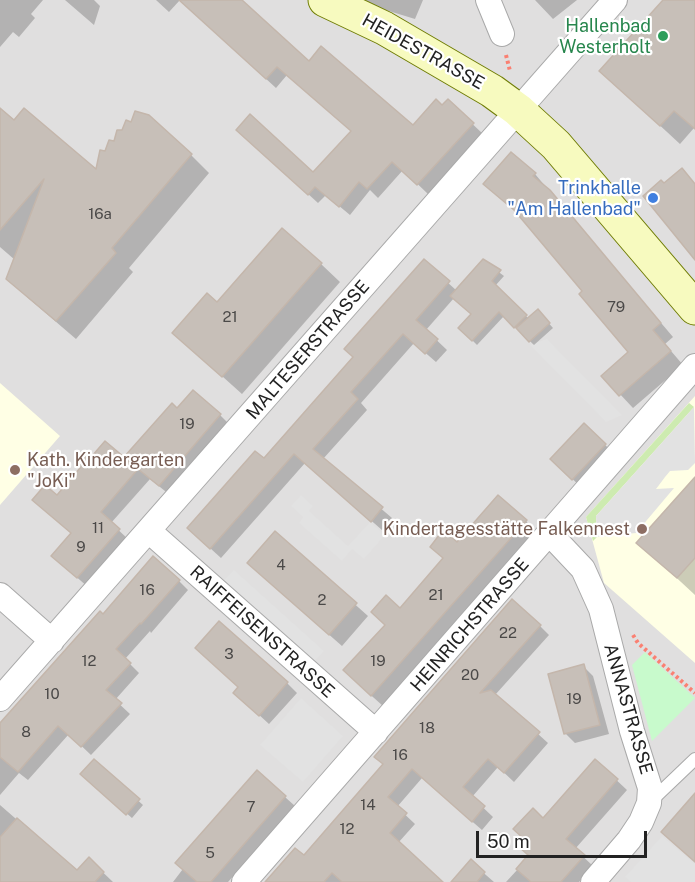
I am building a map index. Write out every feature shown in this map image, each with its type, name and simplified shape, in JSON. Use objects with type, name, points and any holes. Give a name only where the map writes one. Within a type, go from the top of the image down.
[{"type":"main road","name":"HEIDESTRASSE","points":[[325,0],[384,28],[492,91],[518,110],[556,144],[695,308]]},
{"type":"street","points":[[488,0],[502,34]]},
{"type":"street","name":"MALTESERSTRASSE","points":[[0,699],[615,0]]},
{"type":"street","name":"HEINRICHSTRASSE","points":[[244,882],[695,366]]},
{"type":"street","name":"RAIFFEISENSTRASSE","points":[[149,531],[376,732]]},
{"type":"street","name":"ANNASTRASSE","points":[[550,534],[583,569],[600,609],[632,731],[650,788],[649,803]]},
{"type":"street","points":[[0,595],[52,640]]},
{"type":"street","points":[[593,882],[629,840],[641,822],[649,803]]},
{"type":"lane","points":[[649,803],[695,759]]},
{"type":"path","points":[[628,628],[638,643],[695,693]]},
{"type":"shaded area","points":[[0,0],[695,0],[695,882],[0,882]]},
{"type":"shaded area","points":[[547,339],[622,415],[606,422],[530,345]]},
{"type":"shaded area","name":"Kath. Kindergarten \"JoKi\"","points":[[0,383],[60,436],[0,505]]},
{"type":"shaded area","name":"Kindertagesstätte Falkennest","points":[[695,396],[695,663],[604,583],[586,517]]},
{"type":"shaded area","points":[[694,407],[695,463],[688,470],[670,471],[656,489],[674,488],[636,533],[597,537],[596,516]]},
{"type":"shaded area","points":[[301,495],[313,506],[309,511],[348,546],[370,522],[385,535],[364,559],[352,549],[342,561],[299,523],[303,517],[291,506]]},
{"type":"shaded area","points":[[234,570],[324,651],[310,666],[220,584]]},
{"type":"shaded area","points":[[301,698],[343,736],[303,782],[260,745]]},
{"type":"shaded area","points":[[662,836],[695,864],[695,882],[631,882],[625,877]]},
{"type":"green space","points":[[689,403],[694,407],[596,516],[597,537],[593,541],[586,517]]},
{"type":"green space","points":[[645,652],[695,698],[652,741],[632,665]]},
{"type":"building","points":[[179,0],[242,0],[309,61],[321,46],[413,125],[436,99],[442,105],[448,99],[474,123],[417,185],[392,162],[367,189],[359,182],[339,207],[315,187],[308,195],[236,130],[250,114],[313,172],[351,131],[277,67],[266,79]]},
{"type":"building","name":"Hallenbad Westerholt","points":[[663,0],[695,0],[695,129],[674,111],[660,126],[599,71]]},
{"type":"building","points":[[0,108],[14,120],[24,108],[96,169],[100,150],[105,151],[109,140],[114,141],[117,130],[122,130],[126,120],[131,122],[135,111],[149,115],[192,154],[112,248],[116,253],[56,321],[6,279],[44,179],[0,230]]},
{"type":"building","points":[[511,152],[536,173],[533,176],[550,190],[661,323],[653,330],[671,351],[619,396],[601,376],[628,352],[579,294],[582,291],[514,210],[483,184]]},
{"type":"building","points":[[682,168],[695,184],[695,260],[643,196],[661,180],[664,183]]},
{"type":"building","points":[[282,228],[322,263],[222,377],[172,333],[207,293],[217,302]]},
{"type":"building","points":[[424,259],[450,281],[416,320],[438,339],[425,354],[403,334],[351,392],[358,399],[313,449],[383,507],[371,522],[294,454],[210,549],[187,528],[255,451],[264,458],[353,357],[344,349]]},
{"type":"building","points":[[483,259],[501,270],[492,281],[527,315],[514,328],[499,312],[472,341],[458,328],[471,314],[450,296]]},
{"type":"building","points":[[538,309],[550,323],[529,342],[516,328]]},
{"type":"building","points":[[193,390],[221,414],[159,486],[138,469],[101,512],[120,529],[77,578],[51,556],[71,533],[32,500],[45,485],[57,495],[80,468],[77,466],[89,453],[92,456],[105,441],[124,457],[172,403],[177,408]]},
{"type":"building","points":[[584,423],[606,444],[572,480],[550,459]]},
{"type":"building","points":[[695,477],[695,558],[677,578],[636,543]]},
{"type":"building","points":[[498,495],[527,520],[371,696],[343,670],[385,625],[371,612],[386,595],[400,608],[443,558],[430,547],[443,530],[457,542]]},
{"type":"building","points":[[275,531],[357,603],[329,635],[247,563]]},
{"type":"building","points":[[153,556],[180,580],[116,649],[131,663],[106,690],[122,703],[81,747],[58,726],[18,772],[0,757],[0,723],[100,611],[103,614]]},
{"type":"building","points":[[512,599],[541,625],[480,693],[491,690],[540,732],[504,773],[488,759],[463,787],[485,806],[472,822],[412,769],[388,797],[407,813],[390,833],[443,882],[342,882],[332,873],[324,882],[265,882],[295,848],[304,855],[383,764],[374,757]]},
{"type":"building","points":[[219,621],[288,682],[259,716],[233,693],[238,687],[195,648]]},
{"type":"building","points":[[584,664],[600,725],[564,734],[548,674]]},
{"type":"building","points":[[94,759],[140,799],[126,815],[80,774]]},
{"type":"building","points":[[595,759],[618,779],[566,839],[585,855],[561,882],[531,882],[516,869],[528,855],[519,847],[525,840],[513,829],[533,808],[543,818]]},
{"type":"building","points":[[257,770],[286,796],[211,882],[197,882],[175,863]]},
{"type":"building","points":[[695,793],[695,862],[661,832]]},
{"type":"building","points":[[17,818],[77,870],[89,857],[104,872],[95,882],[0,882],[0,837]]},
{"type":"building","points":[[471,859],[485,872],[477,882],[451,882]]},
{"type":"place","name":"Hallenbad Westerholt","points":[[663,36]]},
{"type":"place","name":"Trinkhalle \"Am Hallenbad\"","points":[[653,198]]},
{"type":"place","name":"Kath. Kindergarten \"JoKi\"","points":[[15,470]]},
{"type":"place","name":"Kindertagesstätte Falkennest","points":[[642,529]]}]
